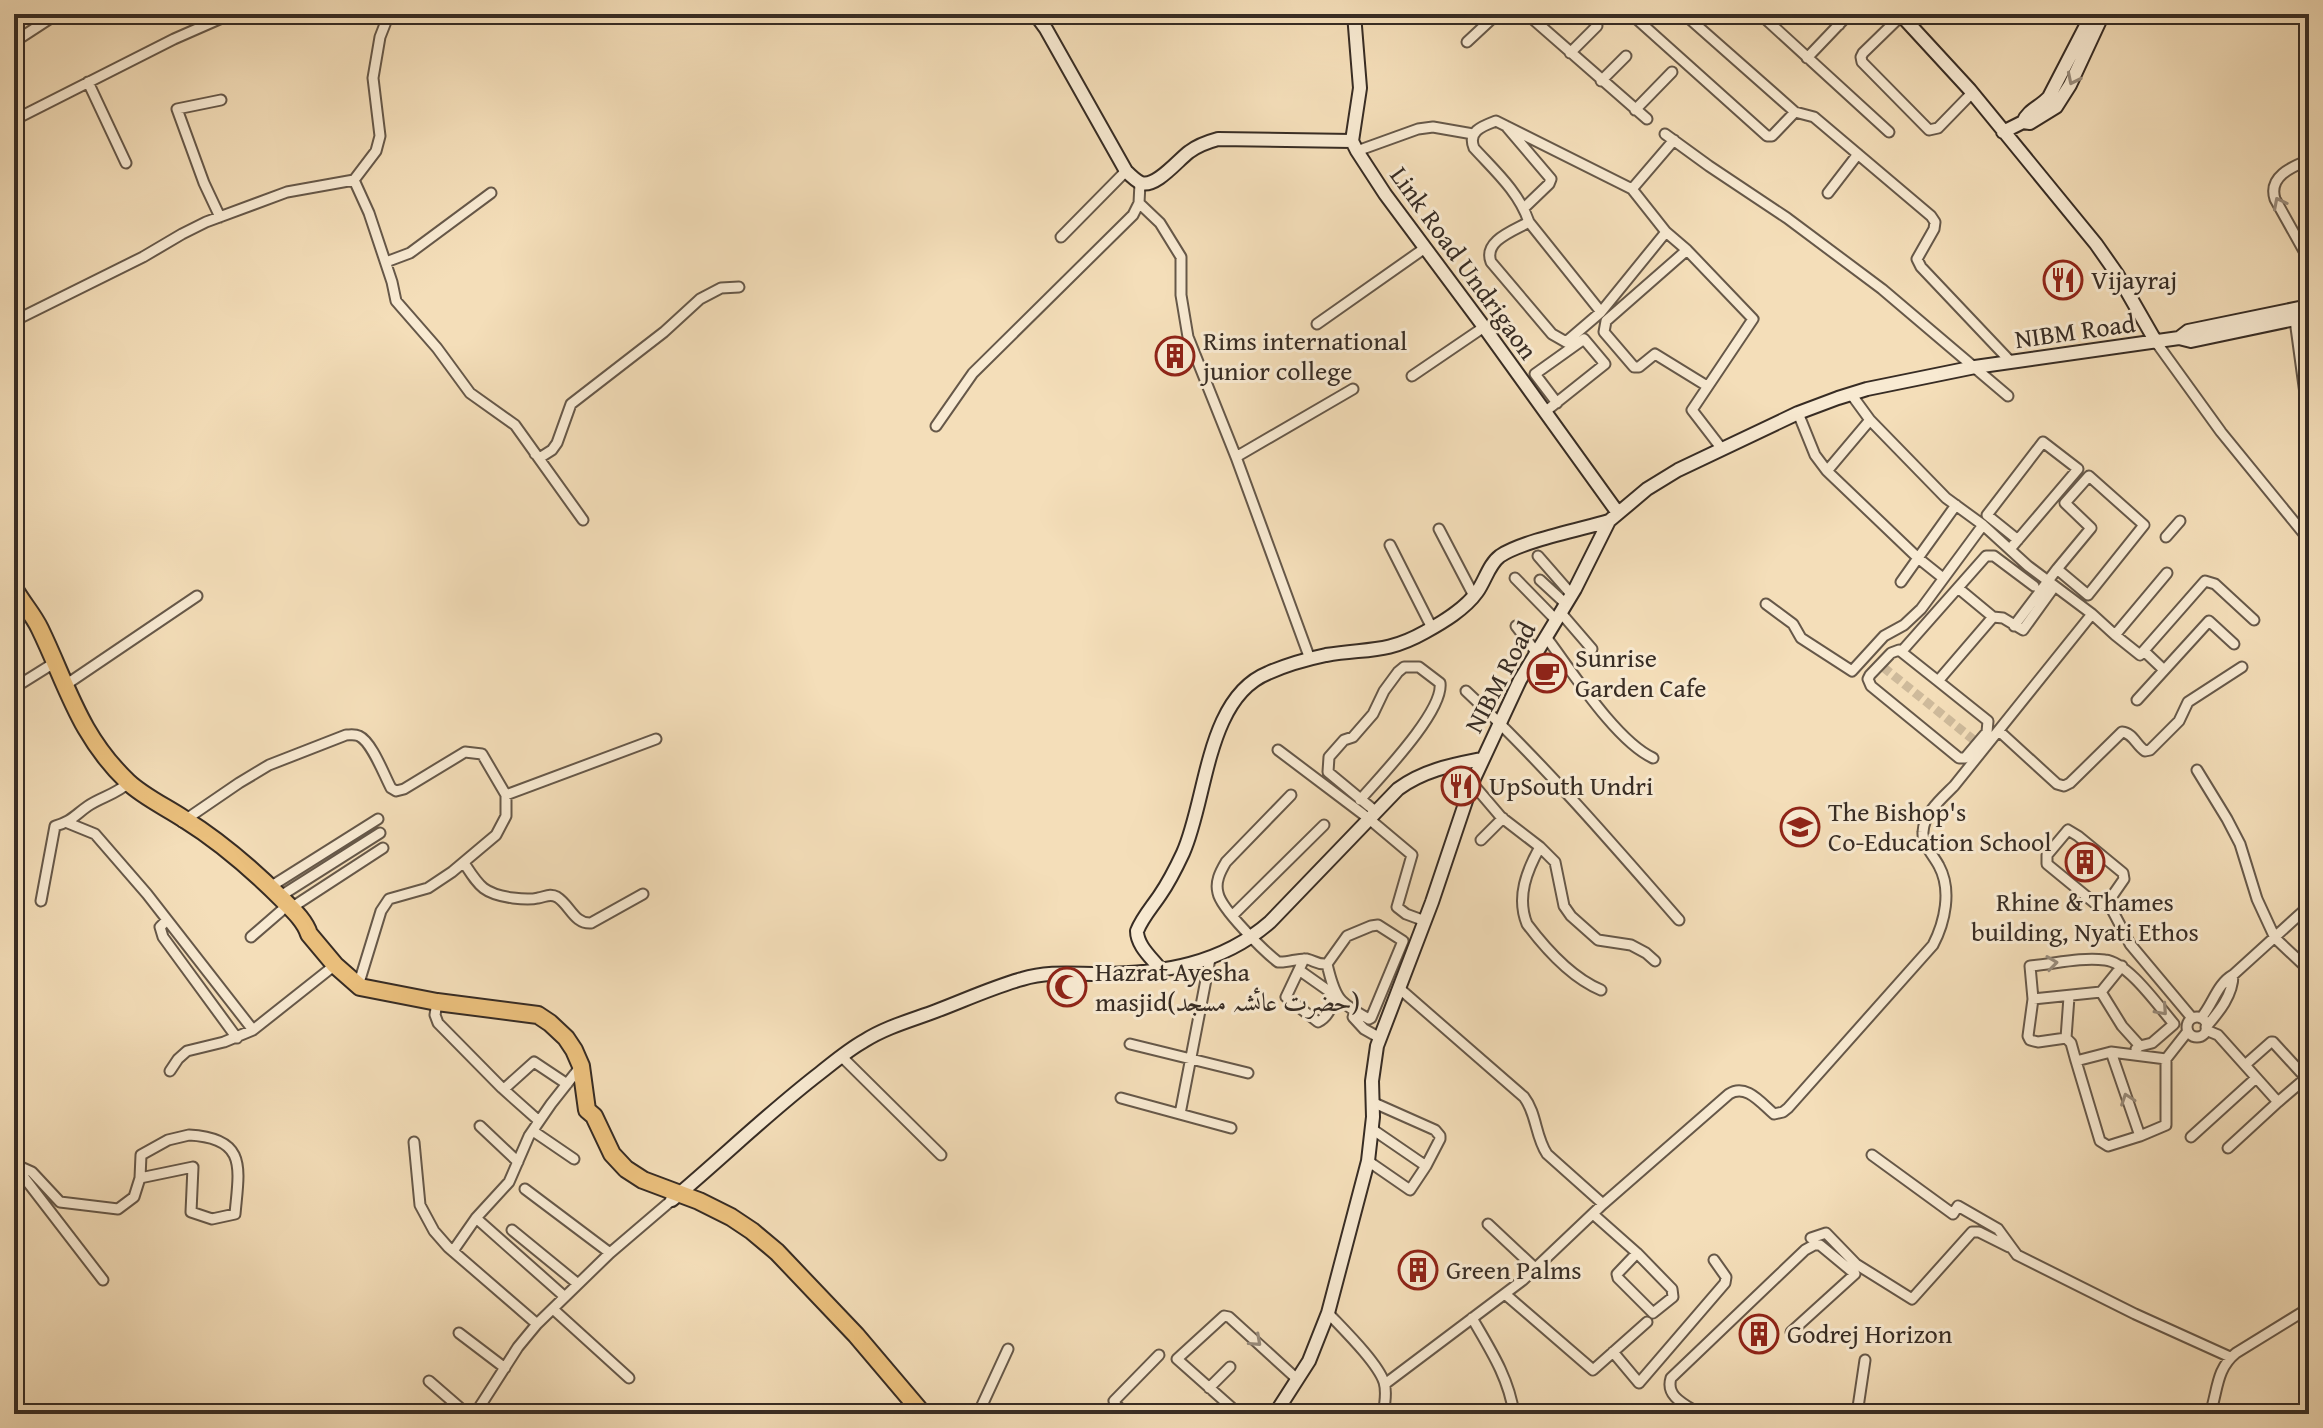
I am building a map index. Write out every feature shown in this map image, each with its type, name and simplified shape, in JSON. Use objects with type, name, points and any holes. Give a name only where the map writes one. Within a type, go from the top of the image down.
[{"type":"highway","points":[[18,596],[30,610],[74,722],[125,786],[236,856],[307,928],[335,965],[368,989],[437,1002],[538,1015],[550,1023],[566,1038],[581,1066],[587,1110],[594,1116],[612,1154],[626,1169],[676,1196],[731,1217],[856,1335],[923,1414]]},
{"type":"highway","points":[[51,664],[100,757]]},
{"type":"highway","points":[[758,1242],[913,1414]]},
{"type":"main road","points":[[1035,14],[1126,171],[1140,183],[1155,181],[1187,153],[1202,143],[1218,139],[1317,140],[1350,144],[1360,88],[1354,14]]},
{"type":"main road","points":[[2023,122],[2027,113],[2049,97],[2092,14]]},
{"type":"main road","points":[[2003,132],[2046,114],[2063,98],[2103,14]]},
{"type":"main road","name":"NIBM Road","points":[[1900,15],[1972,93],[2096,244],[2156,342]]},
{"type":"main road","name":"Link Road Undrigaon","points":[[1350,144],[1546,411],[1614,517]]},
{"type":"main road","points":[[2179,338],[2188,331],[2309,306]]},
{"type":"main road","name":"NIBM Road","points":[[1275,1414],[1315,1347],[1328,1313],[1368,1161],[1374,1060],[1472,783],[1499,722],[1536,652],[1614,517],[1650,487],[1722,449],[1798,413],[1851,394],[1975,367],[2179,338],[2191,341],[2309,316]]},
{"type":"main road","points":[[1161,970],[1140,944],[1137,931],[1169,882],[1184,851],[1218,730],[1251,682],[1267,673],[1310,659],[1387,649],[1404,643],[1432,628],[1474,596],[1496,560],[1506,553],[1614,517]]},
{"type":"main road","points":[[676,1196],[756,1125],[841,1056],[875,1034],[1022,978],[1051,973],[1111,974],[1161,970],[1210,959],[1252,937],[1270,922],[1398,789],[1434,769],[1482,759]]},
{"type":"street","points":[[14,120],[174,39],[231,14]]},
{"type":"street","points":[[14,321],[220,217],[287,192],[354,180],[376,151],[380,136],[373,78],[380,37],[389,14]]},
{"type":"street","points":[[1467,42],[1497,14]]},
{"type":"street","points":[[1527,14],[1647,119]]},
{"type":"street","points":[[1539,24],[1550,14]]},
{"type":"street","points":[[1631,14],[1767,136],[1772,136],[1795,112]]},
{"type":"street","points":[[1684,14],[1795,112],[1814,117],[1931,216],[1935,222],[1934,229],[1917,259],[1921,267],[2011,362]]},
{"type":"street","points":[[1760,14],[1889,132]]},
{"type":"street","points":[[1829,14],[1839,25]]},
{"type":"street","points":[[1807,58],[1849,14]]},
{"type":"street","points":[[14,42],[54,15]]},
{"type":"street","points":[[1900,15],[1863,53],[1862,62],[1929,130],[1938,128],[1972,93]]},
{"type":"street","points":[[1570,53],[1597,26]]},
{"type":"street","points":[[1601,81],[1626,56]]},
{"type":"street","points":[[1635,110],[1672,72]]},
{"type":"street","points":[[88,82],[126,163]]},
{"type":"street","points":[[220,217],[177,109],[221,100]]},
{"type":"street","points":[[1601,312],[1529,222],[1524,208],[1506,183],[1474,148],[1471,141],[1480,127],[1496,121],[1504,124],[1632,189],[1666,232],[1753,319],[1692,410],[1722,449]]},
{"type":"street","points":[[1504,124],[1551,179],[1524,208]]},
{"type":"street","points":[[1350,144],[1433,127],[1473,134]]},
{"type":"street","points":[[1632,189],[1669,137],[1882,289],[2008,396]]},
{"type":"street","points":[[1828,193],[1858,154]]},
{"type":"street","points":[[2309,160],[2285,171],[2278,178],[2273,191],[2309,260]]},
{"type":"street","points":[[1061,237],[1126,171]]},
{"type":"street","points":[[354,180],[369,213],[396,301],[437,348],[470,393],[515,425],[583,520]]},
{"type":"street","points":[[936,426],[973,373],[1133,215],[1139,203],[1140,183]]},
{"type":"street","points":[[386,262],[410,253],[491,193]]},
{"type":"street","points":[[1139,203],[1160,223],[1181,257],[1181,295],[1188,337],[1310,659]]},
{"type":"street","points":[[1529,222],[1498,239],[1490,248],[1489,256],[1558,339],[1566,342],[1601,312],[1666,232]]},
{"type":"street","points":[[1317,324],[1425,248]]},
{"type":"street","points":[[1687,250],[1606,321],[1604,332],[1634,367],[1639,367],[1655,354],[1707,386]]},
{"type":"street","points":[[535,454],[541,457],[552,450],[571,404],[664,332],[700,299],[721,288],[739,287]]},
{"type":"street","points":[[2295,320],[2309,423]]},
{"type":"street","points":[[1412,376],[1484,327]]},
{"type":"street","points":[[1546,411],[1557,403],[1605,364],[1584,339],[1535,374],[1557,403]]},
{"type":"street","name":"NIBM Road","points":[[2156,342],[2221,432],[2309,540]]},
{"type":"street","points":[[1236,457],[1353,389]]},
{"type":"street","points":[[1851,394],[1870,420],[1946,498],[2092,614],[2138,655],[2205,581],[2215,584],[2254,620]]},
{"type":"street","points":[[1798,413],[1815,455],[1827,471],[1943,578]]},
{"type":"street","points":[[1827,471],[1870,420]]},
{"type":"street","points":[[2010,549],[2018,540],[2078,469],[2043,442],[1987,515],[2018,540]]},
{"type":"street","points":[[1958,588],[1993,617],[2003,618],[2014,626],[2051,584],[2057,569],[2091,528],[2065,503],[2089,476],[2144,525],[2088,595],[2086,593],[2077,603]]},
{"type":"street","points":[[1901,582],[1956,505]]},
{"type":"street","points":[[2166,537],[2180,521]]},
{"type":"street","points":[[1766,604],[1793,624],[1801,638],[1848,670],[1856,669],[1878,642],[1913,618],[1983,525]]},
{"type":"street","points":[[1439,529],[1474,596]]},
{"type":"street","points":[[1390,545],[1432,628]]},
{"type":"street","points":[[1538,556],[1564,608]]},
{"type":"street","points":[[1902,651],[1986,556],[1994,556],[2034,586]]},
{"type":"street","points":[[2057,569],[2086,593]]},
{"type":"street","points":[[2115,635],[2167,573]]},
{"type":"street","points":[[1515,578],[1564,608]]},
{"type":"street","points":[[1540,580],[1592,649]]},
{"type":"street","points":[[64,686],[197,596]]},
{"type":"street","points":[[1385,1384],[1505,1294],[1603,1204],[1735,1091],[1747,1092],[1774,1114],[1783,1112],[1933,945],[1943,921],[1946,890],[1941,867],[1924,840],[1925,826],[1933,808],[2092,614]]},
{"type":"street","points":[[1938,681],[1993,617]]},
{"type":"street","points":[[2137,700],[2209,621],[2234,644]]},
{"type":"street","points":[[1516,626],[1536,652]]},
{"type":"street","points":[[1546,637],[1618,729],[1638,749],[1653,758]]},
{"type":"street","points":[[1878,642],[1891,653]]},
{"type":"street","points":[[1902,651],[1986,717],[1989,728],[1965,758],[1959,758],[1871,686],[1870,675],[1891,653],[1902,651]]},
{"type":"street","points":[[2144,651],[2164,670]]},
{"type":"street","points":[[14,688],[51,664]]},
{"type":"street","points":[[1360,800],[1415,735],[1439,699],[1440,683],[1419,667],[1404,667],[1398,672],[1373,714],[1353,737],[1344,740],[1329,757],[1328,772],[1360,800],[1412,855],[1397,907],[1425,921]]},
{"type":"street","points":[[1999,731],[2057,784],[2064,786],[2122,732],[2130,735],[2145,751],[2150,750],[2179,721],[2188,702],[2242,667]]},
{"type":"street","points":[[1466,691],[1575,801],[1679,920]]},
{"type":"street","points":[[182,822],[269,765],[346,735],[363,739],[371,748],[391,788],[396,791],[465,752],[482,754],[506,795],[506,816],[496,835],[464,863],[428,888],[389,899],[381,911],[368,989]]},
{"type":"street","points":[[506,795],[656,739]]},
{"type":"street","points":[[1278,750],[1372,814]]},
{"type":"street","points":[[2197,770],[2240,844],[2257,899],[2275,938],[2309,970]]},
{"type":"street","points":[[1472,783],[1503,818],[1555,862],[1564,906],[1571,916],[1598,940],[1631,945],[1655,961]]},
{"type":"street","points":[[41,901],[55,826],[68,823],[90,804],[125,786]]},
{"type":"street","points":[[1291,795],[1234,853],[1220,872],[1217,891],[1220,900],[1278,962],[1304,959],[1322,966],[1327,964],[1347,936],[1371,926],[1378,925],[1403,941],[1369,1019],[1341,1003],[1327,964]]},
{"type":"street","points":[[1481,840],[1503,818]]},
{"type":"street","points":[[251,937],[277,899],[378,819]]},
{"type":"street","points":[[68,823],[95,834],[253,1030]]},
{"type":"street","points":[[1233,915],[1324,825]]},
{"type":"street","points":[[2068,830],[2123,873],[2124,879],[2108,902],[2097,905],[2047,864],[2047,855],[2068,830]]},
{"type":"street","points":[[277,899],[380,833]]},
{"type":"street","points":[[2309,835],[2305,854],[2309,867]]},
{"type":"street","points":[[1540,847],[1524,884],[1525,919],[1574,973],[1601,990]]},
{"type":"street","points":[[277,899],[383,848]]},
{"type":"street","points":[[464,863],[485,891],[494,896],[537,899],[551,895],[585,923],[591,923],[643,894]]},
{"type":"street","points":[[2108,902],[2130,944],[2278,1102]]},
{"type":"street","points":[[2201,1023],[2187,1025],[2193,1036],[2199,1036],[2201,1023],[2223,981],[2309,906]]},
{"type":"street","points":[[167,920],[160,927],[163,937],[237,1038]]},
{"type":"street","points":[[1180,1114],[1210,959]]},
{"type":"street","points":[[1299,970],[1333,994],[1334,1003],[1318,1022],[1286,997],[1304,959]]},
{"type":"street","points":[[2066,1038],[2038,1042],[2030,1040],[2033,999],[2030,966],[2103,960],[2122,966],[2174,1024],[2152,1043],[2140,1046],[2131,1054]]},
{"type":"street","points":[[170,1071],[187,1051],[237,1038],[253,1030],[335,965]]},
{"type":"street","points":[[2033,999],[2101,992],[2122,966]]},
{"type":"street","points":[[1400,989],[1524,1097],[1535,1117],[1542,1147],[1547,1154],[1603,1204]]},
{"type":"street","points":[[2101,992],[2122,1026],[2140,1046]]},
{"type":"street","points":[[2069,997],[2066,1038],[2071,1043],[2100,1141],[2108,1146],[2166,1125],[2166,1059],[2188,1031]]},
{"type":"street","points":[[437,1002],[435,1015],[438,1023],[539,1121]]},
{"type":"street","points":[[1353,1017],[1364,1029],[1380,1038]]},
{"type":"street","points":[[2228,1148],[2306,1078],[2273,1042],[2245,1065]]},
{"type":"street","points":[[1130,1044],[1248,1073]]},
{"type":"street","points":[[2076,1061],[2111,1052],[2166,1059]]},
{"type":"street","points":[[2111,1052],[2140,1136]]},
{"type":"street","points":[[841,1056],[941,1155]]},
{"type":"street","points":[[504,1089],[534,1062],[567,1084]]},
{"type":"street","points":[[453,1251],[476,1218],[509,1182],[523,1146],[581,1066]]},
{"type":"street","points":[[2191,1137],[2256,1078]]},
{"type":"street","points":[[1121,1098],[1231,1128]]},
{"type":"street","points":[[1368,1161],[1410,1190],[1440,1139],[1438,1132],[1372,1102]]},
{"type":"street","points":[[480,1126],[518,1162]]},
{"type":"street","points":[[1372,1129],[1426,1166]]},
{"type":"street","points":[[533,1131],[574,1159]]},
{"type":"street","points":[[14,1164],[32,1172],[60,1202],[118,1209],[134,1197],[140,1178],[141,1155],[168,1140],[189,1135],[211,1136],[233,1152],[237,1162],[235,1214],[212,1219],[191,1212],[193,1167],[140,1178]]},
{"type":"street","points":[[414,1142],[420,1205],[434,1231],[537,1324]]},
{"type":"street","points":[[1872,1155],[1953,1214],[1958,1206],[1998,1229],[2017,1255],[2230,1357]]},
{"type":"street","points":[[14,1164],[103,1280]]},
{"type":"street","points":[[525,1189],[610,1253]]},
{"type":"street","points":[[475,1414],[537,1324],[610,1253],[676,1196]]},
{"type":"street","points":[[1593,1214],[1637,1253],[1674,1293],[1670,1301],[1653,1313],[1618,1278],[1617,1274],[1637,1253]]},
{"type":"street","points":[[476,1218],[565,1297]]},
{"type":"street","points":[[1488,1224],[1535,1268]]},
{"type":"street","points":[[512,1230],[578,1284]]},
{"type":"street","points":[[1811,1238],[1826,1233],[1856,1264],[1912,1299],[1972,1232],[1979,1232],[2012,1249]]},
{"type":"street","points":[[1700,1414],[1669,1391],[1671,1378],[1805,1250],[1820,1245],[1855,1274],[1791,1332]]},
{"type":"street","points":[[1613,1352],[1639,1383],[1725,1283],[1726,1277],[1714,1260]]},
{"type":"street","points":[[1505,1294],[1593,1370],[1647,1322]]},
{"type":"street","points":[[2210,1414],[2221,1368],[2230,1357],[2309,1308]]},
{"type":"street","points":[[553,1309],[629,1378]]},
{"type":"street","points":[[1328,1313],[1371,1362],[1385,1384],[1383,1414]]},
{"type":"street","points":[[1239,1414],[1177,1359],[1226,1315],[1297,1379]]},
{"type":"street","points":[[1472,1318],[1504,1376],[1514,1414]]},
{"type":"street","points":[[459,1333],[505,1368]]},
{"type":"street","points":[[978,1414],[1008,1349]]},
{"type":"street","points":[[1127,1414],[1114,1401],[1159,1355]]},
{"type":"street","points":[[1857,1414],[1865,1360]]},
{"type":"street","points":[[1209,1388],[1230,1367]]},
{"type":"street","points":[[429,1381],[467,1414]]},
{"type":"tunnel","points":[[1883,667],[1975,741]]},
{"type":"place","name":"Vijayraj","points":[[2063,280]]},
{"type":"place","name":"Rims international junior college","points":[[1175,356]]},
{"type":"place","name":"Sunrise Garden Cafe","points":[[1547,673]]},
{"type":"place","name":"UpSouth Undri","points":[[1461,786]]},
{"type":"place","name":"The Bishop's Co-Education School","points":[[1800,827]]},
{"type":"place","name":"Rhine & Thames building, Nyati Ethos","points":[[2085,862]]},
{"type":"place","name":"Hazrat Ayesha masjid(حضرت عائشہ مسجد)","points":[[1067,987]]},
{"type":"place","name":"Green Palms","points":[[1418,1270]]},
{"type":"place","name":"Godrej Horizon","points":[[1759,1334]]}]
